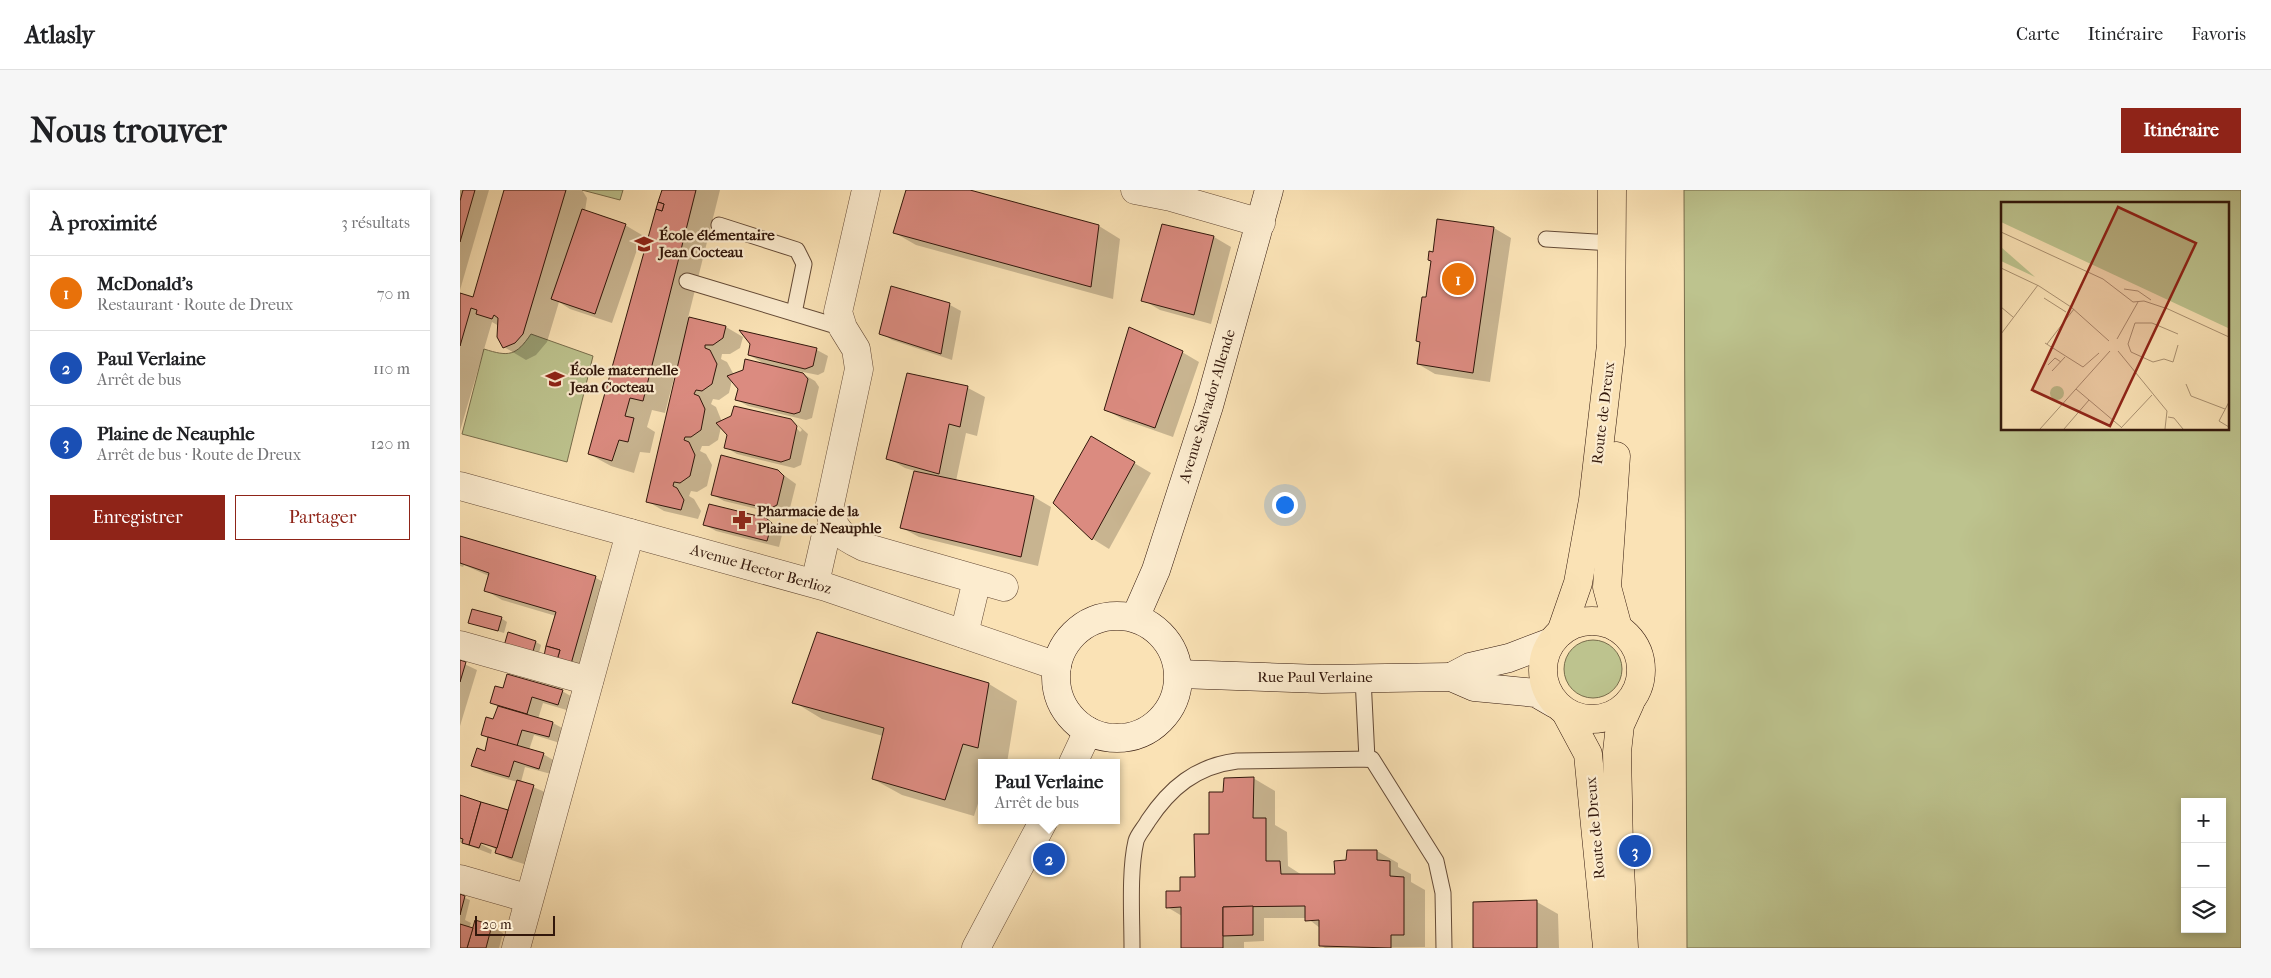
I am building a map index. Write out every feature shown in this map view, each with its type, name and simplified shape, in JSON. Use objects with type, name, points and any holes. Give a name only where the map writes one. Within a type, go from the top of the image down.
[{"type":"main road","name":"Route de Dreux","points":[[1556,637],[1578,583],[1593,500],[1611,345],[1612,190]]},
{"type":"main road","name":"Route de Dreux","points":[[1618,628],[1607,588],[1621,377],[1625,190]]},
{"type":"main road","points":[[1583,621],[1607,623],[1618,628],[1629,637],[1637,649],[1641,663],[1640,684],[1630,703],[1620,712],[1607,718],[1593,720],[1579,718],[1561,708],[1548,693],[1543,680],[1545,654],[1556,637],[1571,625],[1583,621]]},
{"type":"main road","name":"Route de Dreux","points":[[1624,948],[1617,752],[1620,725],[1630,703]]},
{"type":"main road","name":"Route de Dreux","points":[[1561,708],[1588,754],[1607,948]]},
{"type":"street","points":[[866,190],[838,312],[843,328],[856,349],[859,369],[829,509],[833,526],[844,538],[864,547],[1004,587]]},
{"type":"street","points":[[1135,190],[1171,197],[1260,224]]},
{"type":"street","name":"Avenue Salvador Allende","points":[[1135,618],[1156,570],[1209,406],[1269,190]]},
{"type":"street","name":"Avenue Hector Berlioz","points":[[460,486],[815,584],[1057,666]]},
{"type":"street","points":[[815,584],[825,539],[833,526]]},
{"type":"street","points":[[516,948],[630,533]]},
{"type":"street","points":[[964,634],[977,580]]},
{"type":"street","points":[[1118,616],[1135,618],[1148,624],[1170,645],[1176,659],[1178,674],[1176,692],[1170,709],[1157,724],[1141,734],[1124,738],[1105,737],[1088,730],[1073,719],[1062,703],[1057,685],[1057,666],[1063,650],[1072,636],[1085,625],[1101,618],[1118,616]]},
{"type":"street","name":"Rue Paul Verlaine","points":[[1451,677],[1470,667],[1509,658],[1556,637]]},
{"type":"street","points":[[460,644],[590,681]]},
{"type":"street","name":"Rue Paul Verlaine","points":[[1178,674],[1363,678],[1451,677],[1474,687],[1536,693],[1561,708]]},
{"type":"street","points":[[1075,759],[1088,730]]},
{"type":"street","points":[[976,948],[1042,824]]},
{"type":"street","points":[[460,879],[523,897]]},
{"type":"lane","points":[[719,225],[797,250],[802,256],[804,264],[794,313]]},
{"type":"lane","points":[[1546,239],[1612,243]]},
{"type":"lane","points":[[687,281],[843,328]]},
{"type":"lane","points":[[1363,678],[1367,759]]},
{"type":"lane","points":[[1132,948],[1132,880],[1137,839],[1161,802],[1183,780],[1221,763],[1237,761],[1367,759],[1372,759],[1436,861],[1443,893],[1444,948]]},
{"type":"green space","points":[[582,190],[623,190],[620,200]]},
{"type":"green space","points":[[1684,190],[2241,190],[2241,948],[1687,948]]},
{"type":"green space","points":[[531,334],[593,356],[567,462],[462,434],[484,349],[506,354],[511,353],[521,347]]},
{"type":"green space","points":[[1593,640],[1609,645],[1617,653],[1622,669],[1617,685],[1609,693],[1593,698],[1577,693],[1569,685],[1564,669],[1569,653],[1577,645]]},
{"type":"building","points":[[463,190],[475,190],[460,242],[460,201]]},
{"type":"building","points":[[504,190],[566,190],[523,334],[515,343],[503,348],[497,337],[498,318],[494,315],[492,319],[476,314],[477,310],[471,308],[460,346],[460,293],[473,297]]},
{"type":"building","points":[[662,190],[696,190],[643,401],[630,398],[625,416],[634,418],[628,442],[619,440],[612,461],[588,454],[656,209],[662,211],[664,204],[658,202]]},
{"type":"building","points":[[906,190],[970,190],[1099,225],[1091,287],[893,233]]},
{"type":"building","points":[[658,202],[664,204],[662,211],[656,209]]},
{"type":"building","points":[[582,209],[626,224],[595,314],[551,299]]},
{"type":"building","points":[[1437,219],[1494,227],[1473,373],[1417,364],[1420,342],[1416,341],[1422,297],[1426,297],[1431,261],[1428,260],[1429,251],[1433,252]]},
{"type":"building","points":[[1162,224],[1214,236],[1194,315],[1141,301]]},
{"type":"building","points":[[891,286],[950,303],[941,354],[879,334]]},
{"type":"building","points":[[689,317],[726,326],[723,338],[713,345],[705,345],[705,348],[710,350],[717,364],[712,384],[702,391],[696,390],[694,394],[699,396],[705,409],[701,430],[691,437],[685,437],[684,440],[689,442],[695,455],[690,476],[680,483],[674,482],[673,486],[677,488],[684,500],[681,510],[646,502]]},
{"type":"building","points":[[1129,327],[1183,351],[1155,428],[1104,410]]},
{"type":"building","points":[[739,330],[817,348],[813,366],[805,369],[748,355],[750,344]]},
{"type":"building","points":[[745,359],[803,373],[808,379],[800,412],[794,414],[735,400],[738,389],[727,376],[743,370]]},
{"type":"building","points":[[907,373],[968,386],[960,427],[949,424],[939,474],[886,459]]},
{"type":"building","points":[[734,406],[791,419],[797,426],[790,459],[781,462],[724,448],[727,435],[716,423],[731,416]]},
{"type":"building","points":[[1091,436],[1135,462],[1092,540],[1053,503]]},
{"type":"building","points":[[721,455],[778,470],[784,476],[777,505],[769,509],[711,495]]},
{"type":"building","points":[[914,471],[1034,496],[1021,557],[900,528]]},
{"type":"building","points":[[709,504],[766,518],[772,523],[767,541],[703,525]]},
{"type":"building","points":[[460,536],[596,576],[571,664],[557,660],[560,650],[546,646],[556,612],[484,591],[489,573],[460,563]]},
{"type":"building","points":[[472,609],[502,617],[498,631],[468,623]]},
{"type":"building","points":[[508,632],[536,641],[532,655],[504,646]]},
{"type":"building","points":[[817,632],[989,683],[978,748],[963,744],[945,800],[872,779],[884,728],[792,703]]},
{"type":"building","points":[[546,646],[560,650],[557,660],[544,656]]},
{"type":"building","points":[[460,660],[466,662],[460,682]]},
{"type":"building","points":[[507,674],[563,690],[558,705],[532,697],[527,714],[490,703],[495,686],[503,688]]},
{"type":"building","points":[[498,706],[553,722],[549,737],[522,730],[517,746],[481,735],[486,717],[493,719]]},
{"type":"building","points":[[488,737],[544,753],[539,769],[514,761],[509,777],[471,766],[477,748],[485,751]]},
{"type":"building","points":[[1254,777],[1253,818],[1266,818],[1266,861],[1280,861],[1281,874],[1335,874],[1334,861],[1346,860],[1347,850],[1377,850],[1377,860],[1390,861],[1390,876],[1404,877],[1404,935],[1391,935],[1391,948],[1319,946],[1319,920],[1305,921],[1305,906],[1223,907],[1223,948],[1181,948],[1181,907],[1166,908],[1166,891],[1180,891],[1180,877],[1195,877],[1194,834],[1209,834],[1209,792],[1223,792],[1224,778]]},
{"type":"building","points":[[517,780],[534,785],[512,858],[495,853]]},
{"type":"building","points":[[460,795],[481,802],[469,845],[462,843],[463,839],[460,838]]},
{"type":"building","points":[[481,802],[508,810],[497,848],[481,843],[479,848],[469,845]]},
{"type":"building","points":[[460,894],[465,896],[460,915]]},
{"type":"building","points":[[1537,900],[1537,948],[1473,948],[1473,902]]},
{"type":"building","points":[[1253,906],[1253,935],[1223,936],[1223,907]]},
{"type":"building","points":[[475,920],[492,925],[486,948],[467,948]]},
{"type":"building","points":[[460,924],[473,928],[467,948],[460,948]]},
{"type":"place","name":"École élémentaire Jean Cocteau","points":[[644,244]]},
{"type":"place","name":"McDonald's","points":[[1458,279]]},
{"type":"place","name":"École maternelle Jean Cocteau","points":[[555,379]]},
{"type":"place","name":"Pharmacie de la Plaine de Neauphle","points":[[742,520]]},
{"type":"place","name":"Plaine de Neauphle","points":[[1635,851]]},
{"type":"place","name":"Paul Verlaine","points":[[1049,859]]}]
